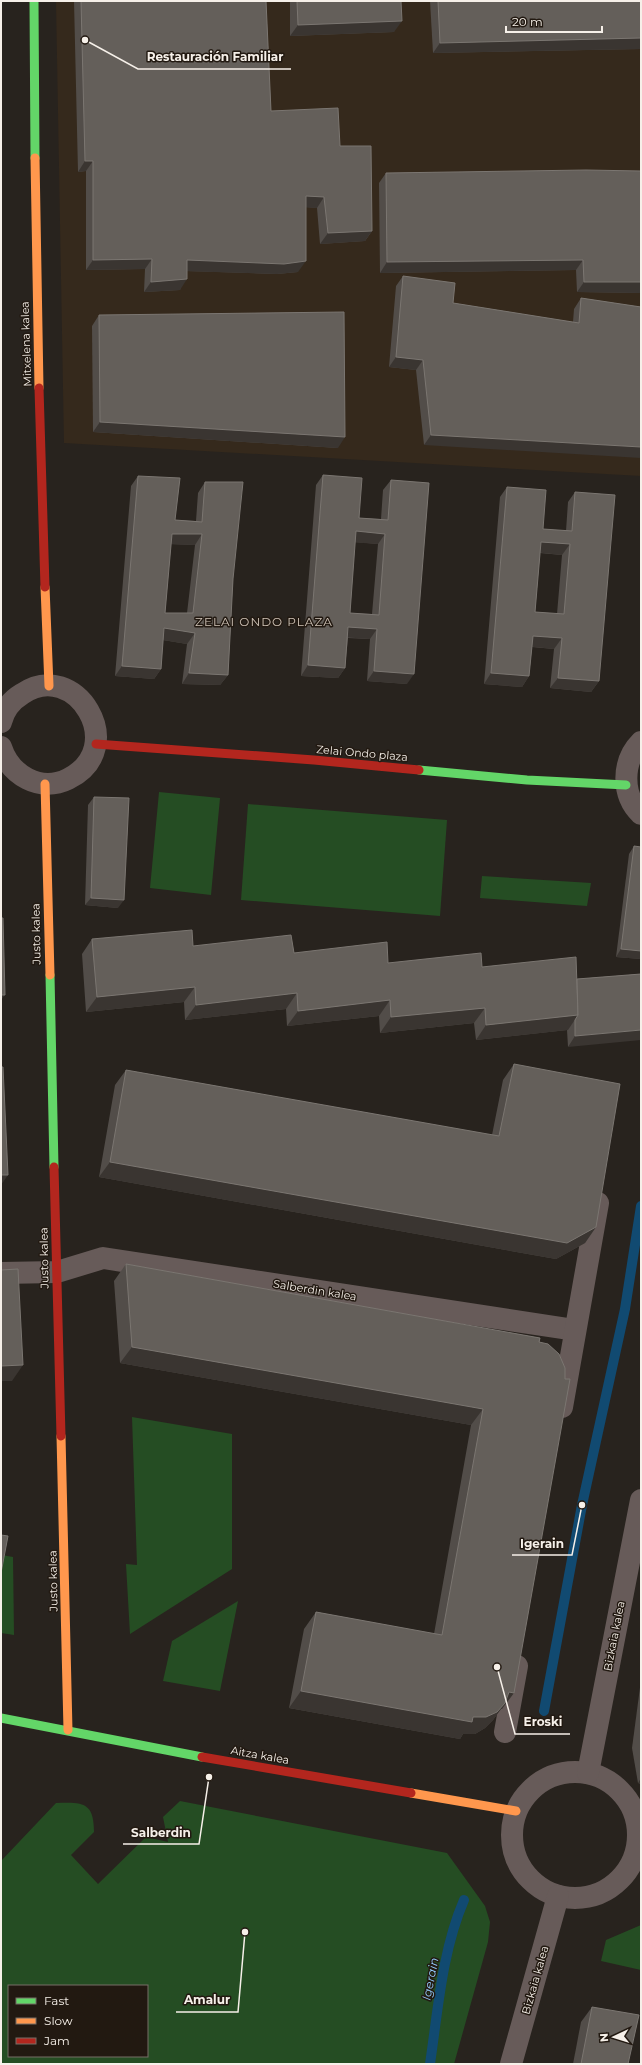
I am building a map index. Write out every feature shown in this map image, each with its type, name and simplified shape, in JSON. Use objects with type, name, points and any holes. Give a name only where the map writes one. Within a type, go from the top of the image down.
[{"type":"street","name":"Mitxelena kalea","points":[[34,1],[35,237],[45,608],[49,686]]},
{"type":"street","points":[[1,722],[7,708],[15,699],[25,692],[36,688],[49,686],[61,688],[72,693],[85,705],[94,720],[97,732],[96,744],[92,756],[86,766],[78,774],[62,782],[45,784],[32,782],[20,776],[4,757],[1,747]]},
{"type":"street","points":[[641,742],[630,758],[626,772],[626,785],[631,800],[641,814]]},
{"type":"street","name":"Zelai Ondo plaza","points":[[96,744],[314,760],[527,780],[626,785]]},
{"type":"street","name":"Justo kalea","points":[[45,784],[68,1730]]},
{"type":"street","points":[[558,1427],[602,1182]]},
{"type":"street","name":"Salberdin kalea","points":[[1,1273],[57,1272],[103,1258],[575,1330]]},
{"type":"street","name":"Bizkaia kalea","points":[[588,1773],[641,1500]]},
{"type":"street","points":[[505,1732],[520,1646]]},
{"type":"street","name":"Aitza kalea","points":[[1,1718],[238,1764],[516,1811]]},
{"type":"street","points":[[570,1772],[588,1773],[604,1778],[617,1788],[628,1801],[635,1816],[638,1832],[636,1852],[628,1870],[614,1884],[597,1894],[578,1898],[558,1896],[542,1889],[528,1877],[518,1863],[513,1846],[512,1828],[516,1811],[525,1796],[538,1783],[554,1775],[570,1772]]},
{"type":"street","name":"Bizkaia kalea","points":[[511,2064],[558,1896]]},
{"type":"shaded area","points":[[56,1],[641,1],[641,476],[64,443]]},
{"type":"green space","points":[[159,792],[220,798],[211,895],[150,888]]},
{"type":"green space","points":[[248,804],[447,820],[440,916],[241,900]]},
{"type":"green space","points":[[482,876],[591,883],[587,906],[480,898]]},
{"type":"green space","points":[[132,1417],[232,1434],[232,1569],[130,1634],[126,1564],[137,1565]]},
{"type":"green space","points":[[2,1555],[13,1557],[14,1635],[1,1633]]},
{"type":"green space","points":[[238,1601],[220,1691],[163,1681],[172,1641]]},
{"type":"green space","points":[[180,1801],[447,1853],[485,1906],[490,1922],[488,1942],[454,2064],[1,2064],[1,1861],[56,1803],[80,1804],[89,1809],[92,1815],[94,1832],[71,1855],[98,1884],[146,1837],[168,1842],[163,1817]]},
{"type":"green space","points":[[641,1925],[641,1970],[601,1961],[606,1940]]},
{"type":"building","points":[[81,1],[266,1],[271,111],[338,108],[340,146],[371,146],[372,231],[328,233],[324,197],[306,196],[306,261],[284,264],[187,260],[187,279],[151,282],[152,259],[93,260],[93,161],[85,161]]},
{"type":"building","points":[[297,1],[401,1],[402,21],[298,25]]},
{"type":"building","points":[[438,1],[641,1],[641,38],[440,43]]},
{"type":"building","points":[[586,170],[641,171],[641,282],[584,282],[583,260],[387,262],[386,173]]},
{"type":"building","points":[[403,276],[455,283],[453,303],[579,323],[581,298],[641,307],[641,447],[431,435],[423,360],[396,357]]},
{"type":"building","points":[[344,312],[345,437],[100,422],[99,315]]},
{"type":"building","points":[[323,475],[362,478],[359,518],[388,520],[391,480],[429,483],[414,674],[374,671],[377,629],[348,627],[345,668],[308,665]],"holes":[[[356,531],[385,534],[379,615],[350,613]]]},
{"type":"building","points":[[138,476],[180,478],[175,520],[202,522],[205,482],[243,482],[233,579],[228,675],[189,673],[195,633],[164,628],[161,669],[122,666]],"holes":[[[172,534],[202,534],[193,613],[165,613]]]},
{"type":"building","points":[[507,487],[546,490],[543,529],[572,531],[575,492],[615,495],[599,681],[558,678],[562,638],[533,636],[529,676],[491,673]],"holes":[[[541,542],[570,544],[564,614],[535,612]]]},
{"type":"building","points":[[94,797],[129,798],[124,900],[91,898]]},
{"type":"building","points":[[634,846],[641,847],[641,951],[621,949]]},
{"type":"building","points":[[1,918],[3,918],[5,995],[1,995]]},
{"type":"building","points":[[192,930],[193,946],[291,935],[294,953],[387,942],[388,963],[481,953],[482,967],[576,957],[578,1015],[486,1025],[485,1008],[391,1017],[390,1000],[298,1011],[297,993],[196,1005],[195,987],[97,997],[92,939]]},
{"type":"building","points":[[641,974],[641,1030],[575,1036],[575,1020],[578,1015],[577,979]]},
{"type":"building","points":[[514,1064],[620,1084],[596,1227],[567,1243],[110,1162],[126,1070],[499,1136]]},
{"type":"building","points":[[1,1067],[3,1067],[8,1175],[1,1175]]},
{"type":"building","points":[[126,1264],[540,1338],[539,1342],[548,1344],[559,1354],[565,1368],[565,1379],[570,1379],[514,1693],[509,1692],[505,1703],[497,1712],[486,1717],[473,1717],[472,1722],[301,1691],[316,1612],[442,1635],[483,1409],[132,1347]]},
{"type":"building","points":[[18,1269],[23,1365],[1,1366],[1,1270]]},
{"type":"building","points":[[1,1535],[8,1536],[1,1573]]},
{"type":"building","points":[[592,2007],[639,2015],[628,2064],[581,2064]]},
{"type":"waterway","name":"Igerain","points":[[544,1711],[582,1505],[625,1309],[641,1206]]},
{"type":"waterway","name":"Igerain","points":[[430,2064],[438,2002],[446,1960],[457,1919],[464,1900]]},
{"type":"traffic: fast","points":[[34,1],[35,158]]},
{"type":"traffic: fast","points":[[419,770],[527,780],[626,785]]},
{"type":"traffic: fast","points":[[50,975],[54,1167]]},
{"type":"traffic: fast","points":[[1,1718],[202,1757]]},
{"type":"traffic: slow","points":[[35,158],[39,388]]},
{"type":"traffic: slow","points":[[45,587],[49,686]]},
{"type":"traffic: slow","points":[[45,784],[50,975]]},
{"type":"traffic: slow","points":[[61,1436],[68,1730]]},
{"type":"traffic: slow","points":[[411,1793],[516,1811]]},
{"type":"traffic: jam","points":[[39,388],[45,587]]},
{"type":"traffic: jam","points":[[96,744],[314,760],[419,770]]},
{"type":"traffic: jam","points":[[54,1167],[61,1436]]},
{"type":"traffic: jam","points":[[202,1757],[411,1793]]},
{"type":"place","name":"Restauración Familiar","points":[[85,40]]},
{"type":"place","name":"Igerain","points":[[582,1505]]},
{"type":"place","name":"Eroski","points":[[497,1667]]},
{"type":"place","name":"Salberdin","points":[[209,1777]]},
{"type":"place","name":"Amalur","points":[[245,1932]]},
{"type":"district","name":"ZELAI ONDO PLAZA","points":[[264,621]]}]
